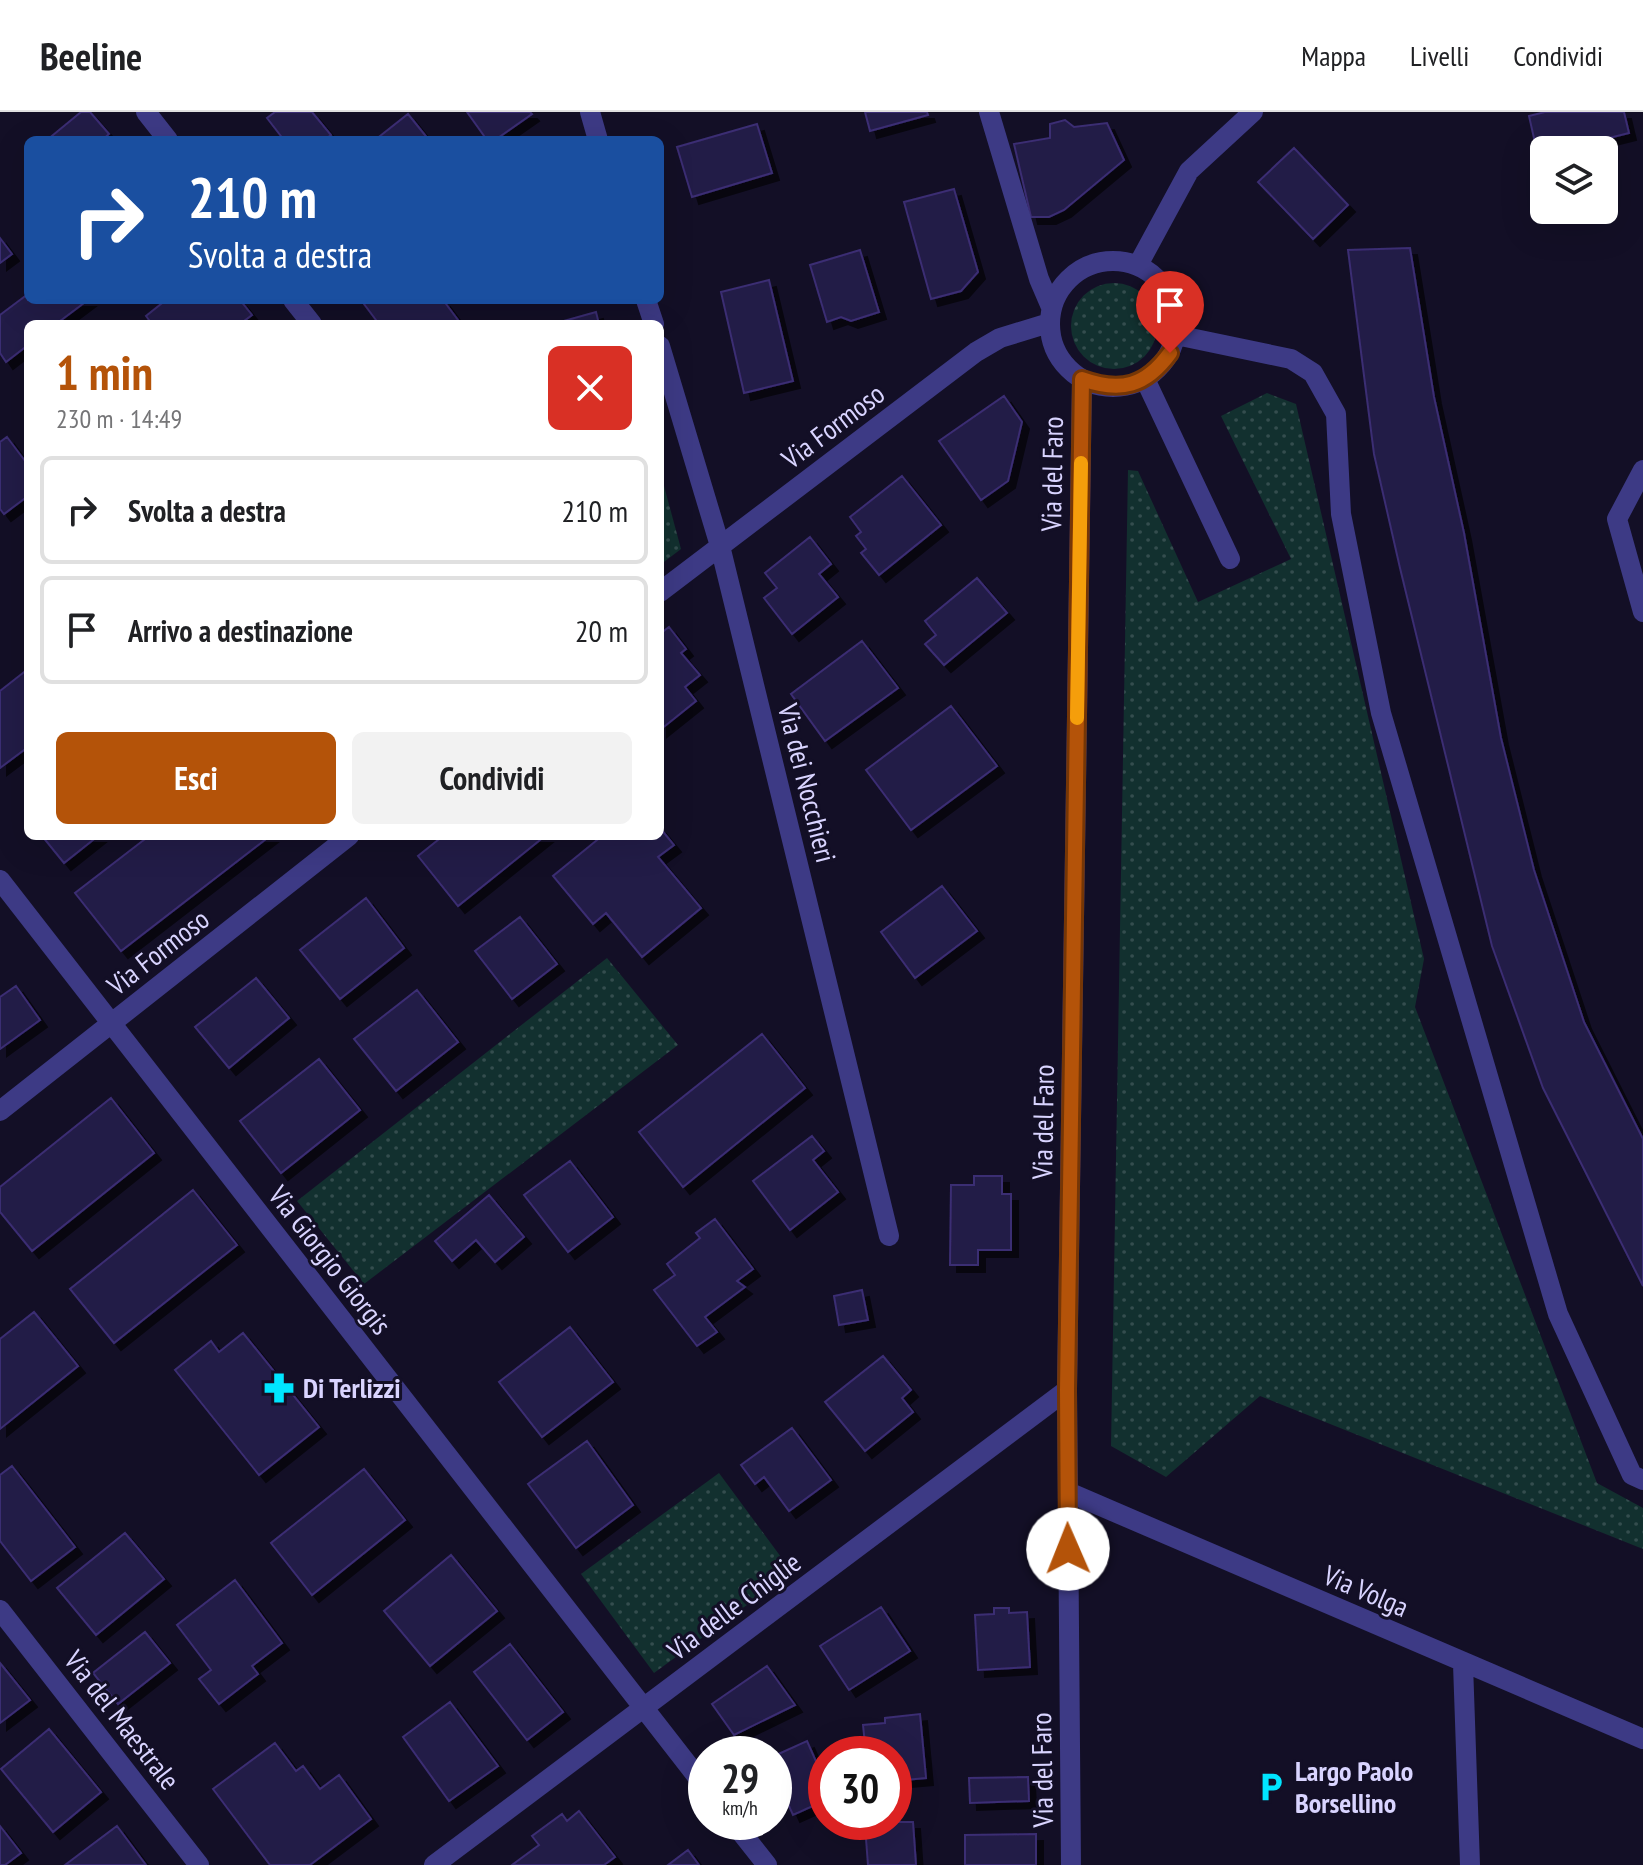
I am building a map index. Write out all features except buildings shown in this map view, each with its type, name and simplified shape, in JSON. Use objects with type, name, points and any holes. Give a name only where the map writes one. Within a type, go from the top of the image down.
[{"type":"street","points":[[146,112],[165,136]]},
{"type":"street","points":[[590,112],[597,136]]},
{"type":"street","points":[[989,112],[1050,315],[1051,340],[1068,369],[1082,379],[1103,387],[1125,386],[1145,379],[1160,367],[1170,353],[1176,335],[1176,314],[1170,293],[1156,276],[1138,265],[1116,260],[1096,262],[1076,272],[1060,287],[1050,315]]},
{"type":"street","points":[[1138,265],[1189,171],[1253,112]]},
{"type":"street","points":[[296,304],[309,320]]},
{"type":"street","name":"Via Formoso","points":[[664,589],[976,352],[1050,315]]},
{"type":"street","points":[[1176,335],[1291,359],[1313,373],[1336,414],[1341,514],[1381,713],[1558,1314],[1632,1475],[1643,1480]]},
{"type":"street","name":"Via dei Nocchieri","points":[[664,359],[720,546],[889,1236]]},
{"type":"street","name":"Via del Faro","points":[[1071,1865],[1067,1390],[1082,379]]},
{"type":"street","points":[[1145,379],[1230,559]]},
{"type":"street","points":[[1643,470],[1617,519],[1643,612]]},
{"type":"street","name":"Via Formoso","points":[[0,1111],[344,840]]},
{"type":"street","name":"Via Giorgio Giorgis","points":[[0,880],[688,1765]]},
{"type":"street","name":"Via delle Chiglie","points":[[434,1865],[1067,1390]]},
{"type":"street","name":"Via Volga","points":[[1068,1492],[1643,1739]]},
{"type":"street","name":"Via del Maestrale","points":[[0,1610],[199,1865]]},
{"type":"street","points":[[1463,1664],[1470,1865]]},
{"type":"street","points":[[747,1840],[767,1865]]},
{"type":"green space","points":[[1114,283],[1138,290],[1150,302],[1157,326],[1150,350],[1138,362],[1114,369],[1090,362],[1078,350],[1071,326],[1078,302],[1090,290]]},
{"type":"green space","points":[[1267,393],[1296,404],[1424,959],[1415,1007],[1597,1483],[1643,1508],[1643,1549],[1260,1396],[1166,1477],[1111,1446],[1128,470],[1138,471],[1198,602],[1291,559],[1221,416]]},
{"type":"green space","points":[[664,486],[681,549],[664,562]]},
{"type":"green space","points":[[607,958],[678,1045],[364,1284],[297,1201]]},
{"type":"green space","points":[[719,1473],[792,1572],[654,1673],[581,1574]]},
{"type":"slow traffic","points":[[1077,718],[1081,463]]},
{"type":"place","name":"Di Terlizzi","points":[[279,1388]]},
{"type":"place","name":"Largo Paolo Borsellino","points":[[1271,1787]]},
{"type":"route","points":[[1068,1549],[1067,1390],[1082,379],[1103,387],[1125,386],[1145,379],[1160,367],[1170,353]]}]
